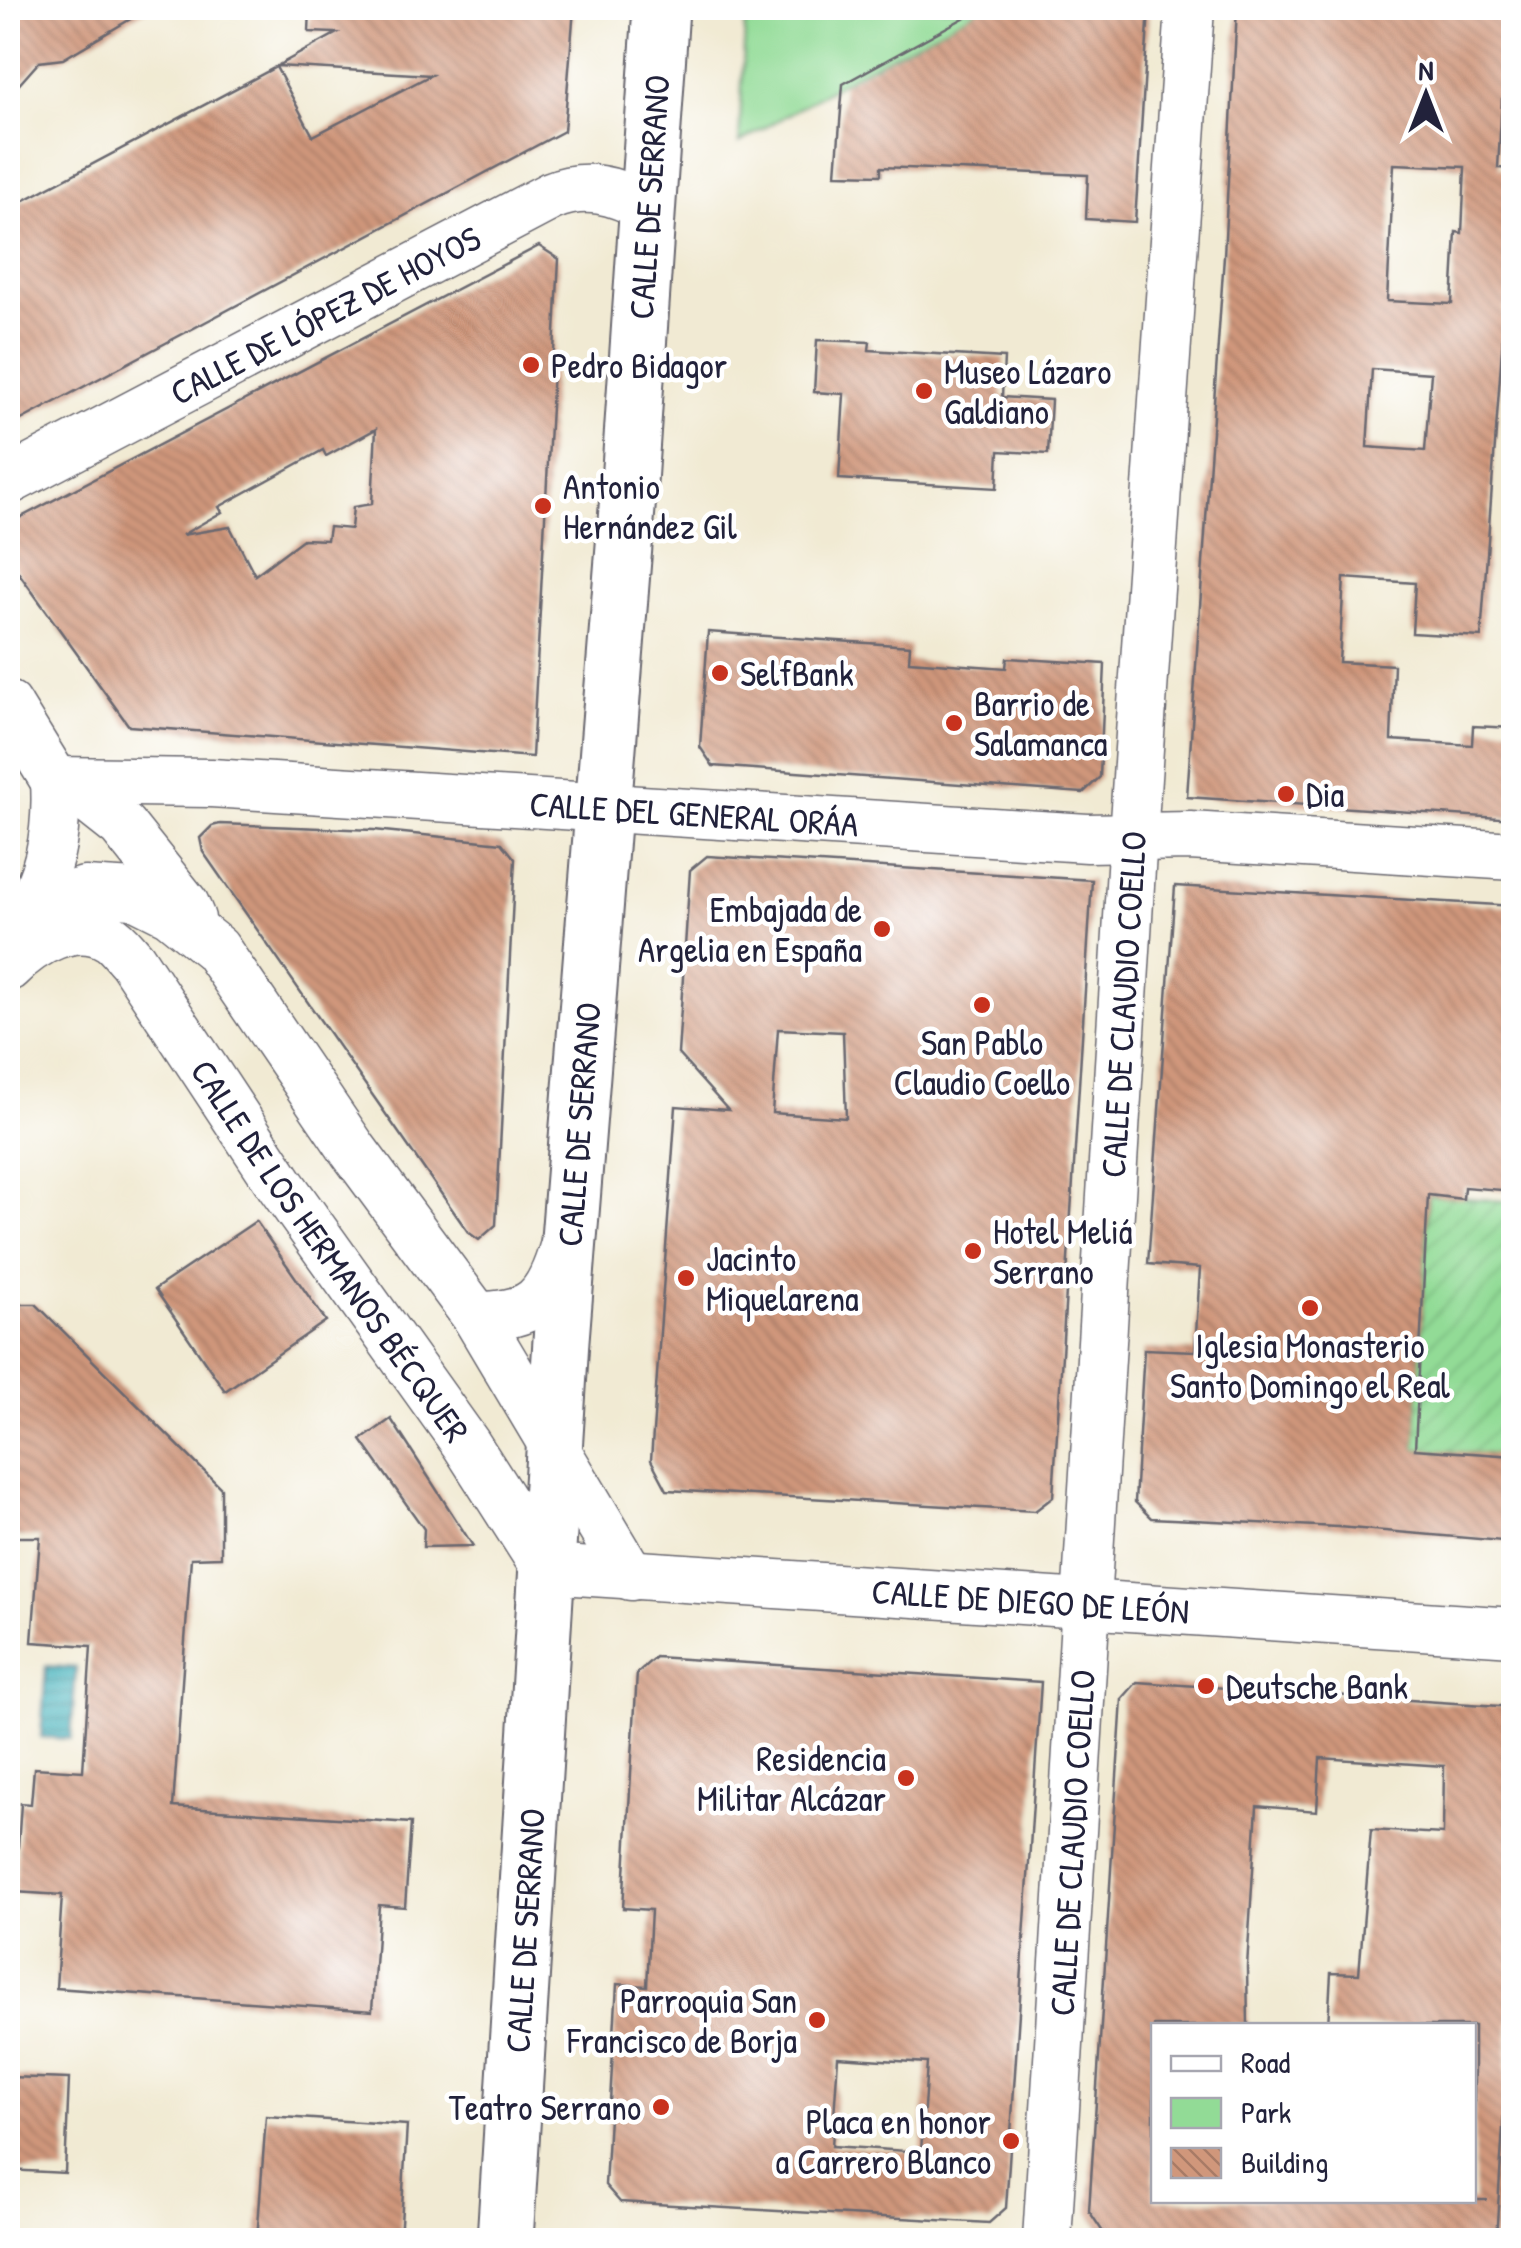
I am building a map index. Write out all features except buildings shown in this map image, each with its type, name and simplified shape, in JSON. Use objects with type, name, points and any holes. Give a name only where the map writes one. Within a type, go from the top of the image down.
[{"type":"main road","name":"CALLE DE SERRANO","points":[[505,2240],[554,1446],[660,8]]},
{"type":"street","name":"CALLE DE CLAUDIO COELLO","points":[[1047,2240],[1133,836],[1190,8]]},
{"type":"street","name":"CALLE DE LÓPEZ DE HOYOS","points":[[8,481],[551,196],[570,188],[584,188],[619,193],[647,207]]},
{"type":"street","points":[[8,705],[56,781],[122,826],[185,905],[194,929]]},
{"type":"street","name":"CALLE DEL GENERAL ORÁA","points":[[56,781],[211,783],[1087,838],[1208,837],[1514,856]]},
{"type":"street","points":[[8,952],[48,868],[56,834],[56,781]]},
{"type":"street","points":[[31,908],[85,891],[134,894],[170,912],[216,948],[353,1150],[476,1316],[632,1576]]},
{"type":"street","name":"CALLE DE LOS HERMANOS BÉCQUER","points":[[8,967],[28,947],[61,934],[91,932],[108,936],[132,960],[280,1184],[466,1444],[546,1569]]},
{"type":"street","points":[[476,1316],[508,1315],[536,1303],[556,1275],[572,1221]]},
{"type":"street","name":"CALLE DE DIEGO DE LEÓN","points":[[546,1569],[1514,1632]]},
{"type":"street","points":[[505,2240],[517,2240]]},
{"type":"green space","points":[[746,8],[982,8],[855,75],[739,143]]},
{"type":"green space","points":[[1428,1195],[1513,1202],[1513,1456],[1415,1449]]},
{"type":"water","points":[[46,1666],[76,1668],[71,1739],[41,1737]]},
{"type":"place","name":"Pedro Bidagor","points":[[531,365]]},
{"type":"place","name":"Museo Lázaro Galdiano","points":[[924,391]]},
{"type":"place","name":"Antonio Hernández Gil","points":[[543,506]]},
{"type":"place","name":"SelfBank","points":[[720,673]]},
{"type":"place","name":"Barrio de Salamanca","points":[[954,723]]},
{"type":"place","name":"Dia","points":[[1286,794]]},
{"type":"place","name":"Embajada de Argelia en España","points":[[882,929]]},
{"type":"place","name":"San Pablo Claudio Coello","points":[[982,1005]]},
{"type":"place","name":"Hotel Meliá Serrano","points":[[973,1251]]},
{"type":"place","name":"Jacinto Miquelarena","points":[[686,1278]]},
{"type":"place","name":"Iglesia Monasterio Santo Domingo el Real","points":[[1310,1308]]},
{"type":"place","name":"Deutsche Bank","points":[[1206,1686]]},
{"type":"place","name":"Residencia Militar Alcázar","points":[[906,1778]]},
{"type":"place","name":"Parroquia San Francisco de Borja","points":[[817,2020]]},
{"type":"place","name":"Teatro Serrano","points":[[661,2107]]},
{"type":"place","name":"Placa en honor a Carrero Blanco","points":[[1011,2141]]}]
